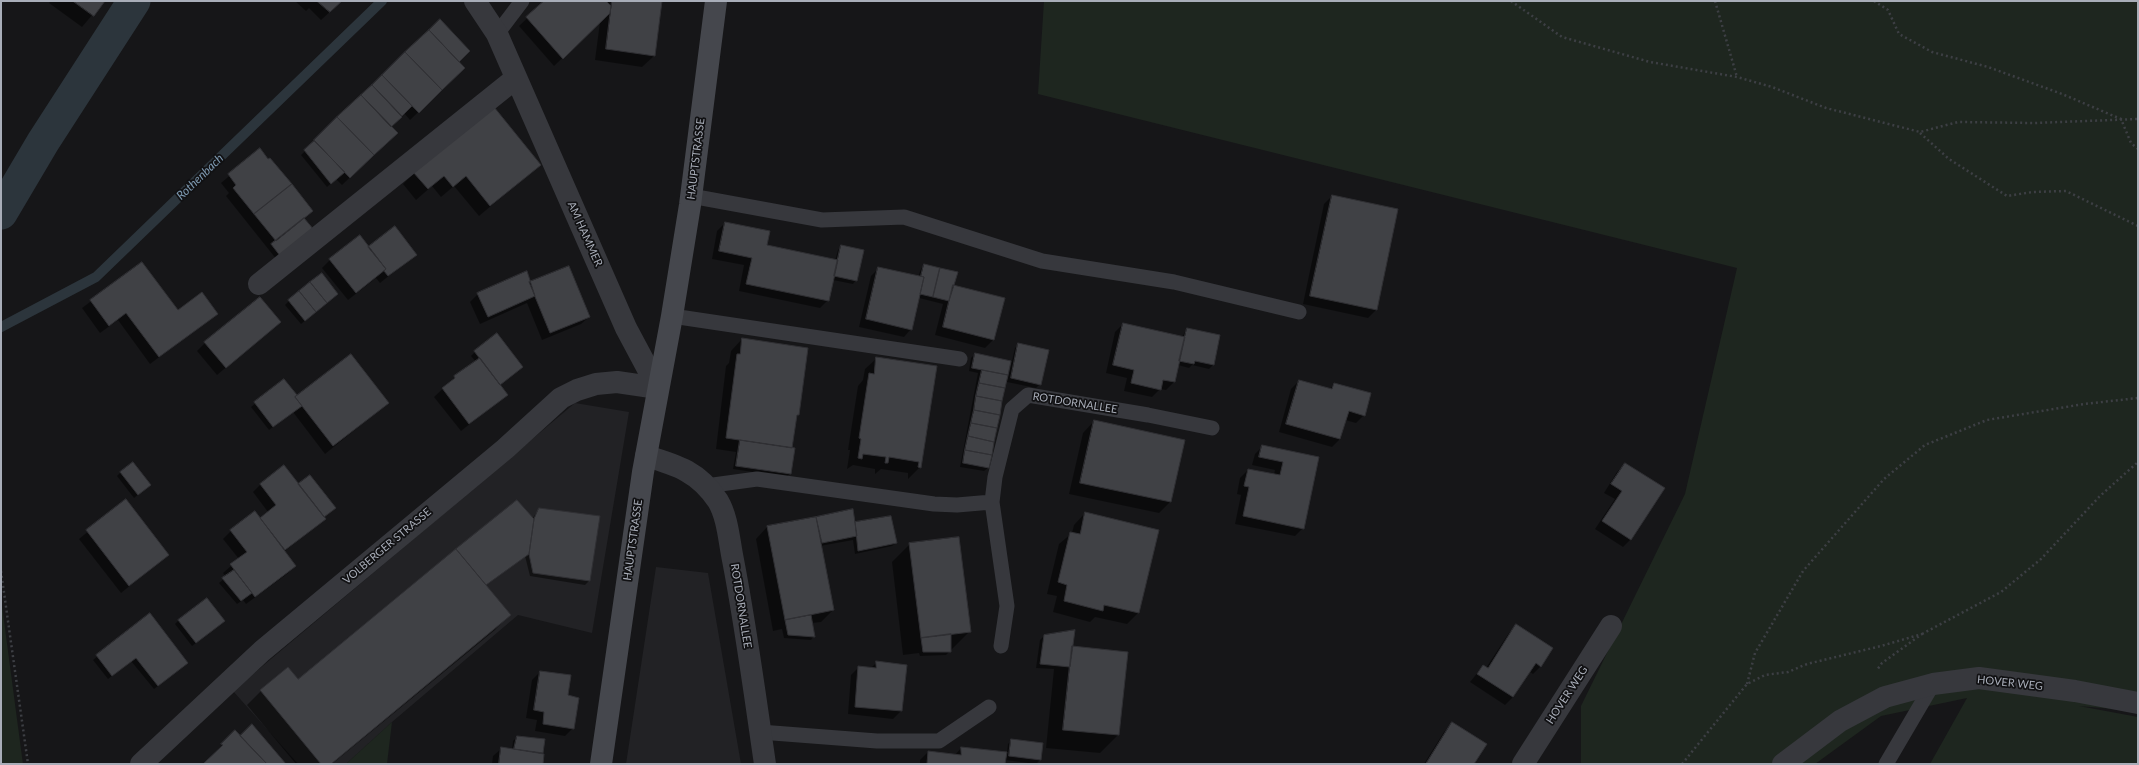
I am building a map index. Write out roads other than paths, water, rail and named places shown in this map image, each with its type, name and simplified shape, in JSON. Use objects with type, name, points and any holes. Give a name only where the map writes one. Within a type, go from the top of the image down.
[{"type":"main road","name":"HAUPTSTRASSE","points":[[601,764],[646,456],[672,316],[691,196],[716,1]]},
{"type":"street","name":"AM HAMMER","points":[[475,1],[497,34],[626,328],[658,388]]},
{"type":"street","points":[[259,284],[516,78]]},
{"type":"street","name":"VOLBERGER STRASSE","points":[[141,764],[262,650],[505,449],[561,398],[596,384],[617,382],[658,388]]},
{"type":"street","name":"ROTDORNALLEE","points":[[646,456],[680,466],[695,475],[718,501],[724,513],[736,575],[765,764]]},
{"type":"street","name":"HOVER WEG","points":[[1523,764],[1611,626]]},
{"type":"street","name":"HOVER WEG","points":[[1783,764],[1840,721],[1885,697],[1933,684],[1979,678],[2074,690],[2138,703]]},
{"type":"lane","points":[[497,34],[522,1]]},
{"type":"lane","points":[[691,196],[822,220],[904,217],[1042,262],[1174,282],[1299,312]]},
{"type":"lane","points":[[672,316],[960,360]]},
{"type":"lane","name":"ROTDORNALLEE","points":[[1001,646],[1007,606],[992,502],[995,477],[1012,409],[1028,396],[1141,414],[1212,428]]},
{"type":"lane","points":[[706,486],[757,479],[934,504],[957,505],[992,502]]},
{"type":"lane","points":[[1886,764],[1933,684]]},
{"type":"lane","points":[[760,732],[877,741],[939,741],[988,707]]},
{"type":"waterway","points":[[1,213],[43,142],[134,1]]},
{"type":"waterway","name":"Rothenbach","points":[[1,327],[96,277],[382,1]]}]
